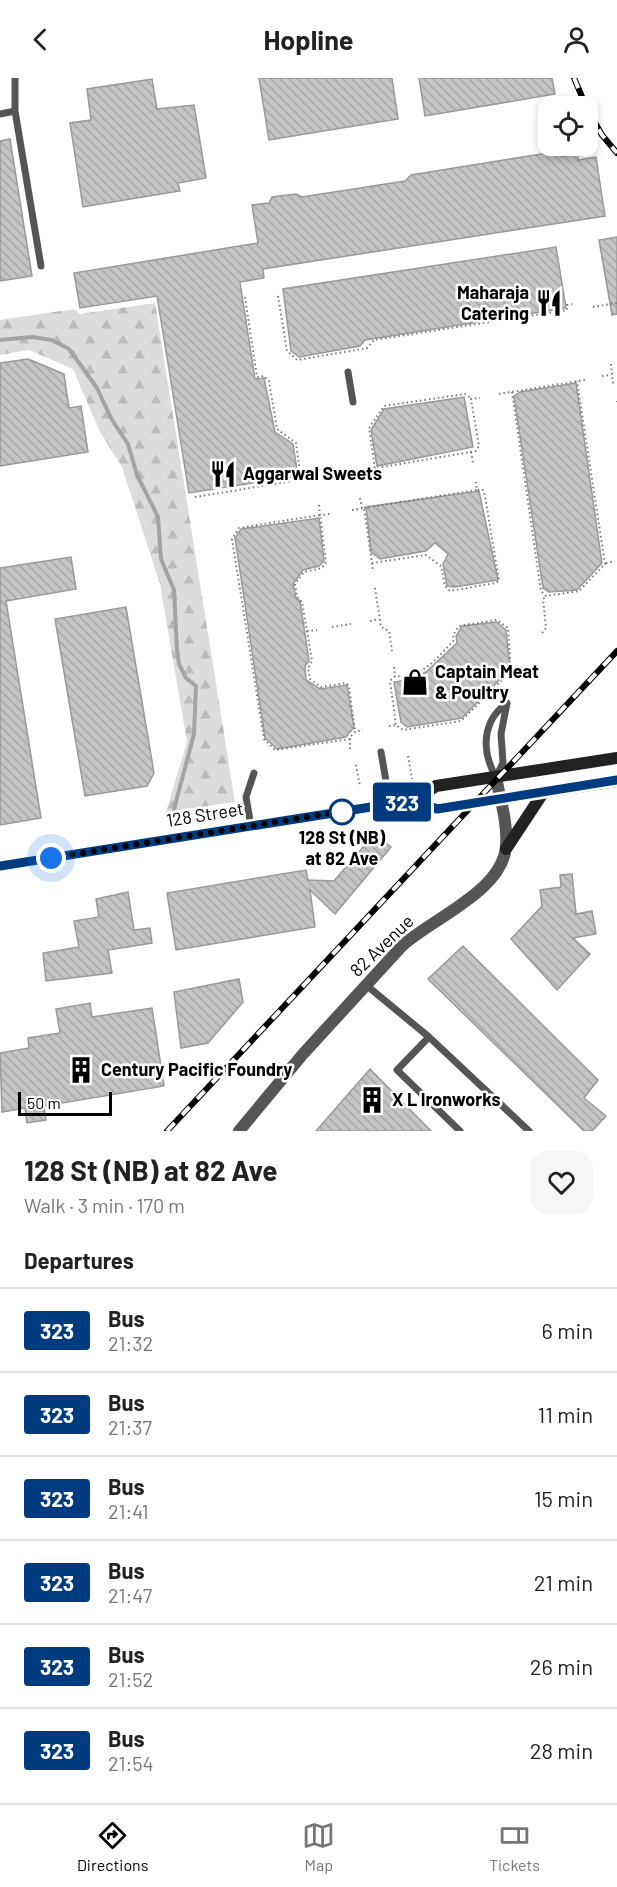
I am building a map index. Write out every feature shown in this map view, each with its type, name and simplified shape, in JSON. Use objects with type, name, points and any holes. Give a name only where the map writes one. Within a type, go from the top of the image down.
[{"type":"main road","name":"128 Street","points":[[0,866],[415,800],[436,786],[617,758]]},
{"type":"main road","name":"128 Street","points":[[415,800],[437,809],[617,780]]},
{"type":"main road","points":[[506,849],[543,793]]},
{"type":"street","points":[[496,777],[506,849]]},
{"type":"street","name":"82 Avenue","points":[[238,1131],[303,1054],[418,932],[482,889],[500,865],[506,849]]},
{"type":"lane","points":[[15,78],[15,111],[41,266]]},
{"type":"lane","points":[[0,114],[15,111]]},
{"type":"lane","points":[[348,372],[353,402]]},
{"type":"lane","points":[[507,703],[501,734],[503,764],[496,777],[490,766],[485,736],[492,718],[507,703]]},
{"type":"lane","points":[[381,753],[390,804]]},
{"type":"lane","points":[[250,826],[246,797],[254,773]]},
{"type":"lane","points":[[366,985],[429,1037],[529,1131]]},
{"type":"lane","points":[[429,1037],[397,1070],[460,1131]]},
{"type":"path","points":[[278,296],[287,351],[297,360],[367,348],[374,340],[567,310],[567,305],[573,304]]},
{"type":"path","points":[[245,297],[257,377],[264,376],[269,381],[277,429],[296,443],[301,480]]},
{"type":"path","points":[[593,307],[617,303]]},
{"type":"path","points":[[611,364],[613,384]]},
{"type":"path","points":[[602,376],[612,374]]},
{"type":"path","points":[[499,394],[585,380]]},
{"type":"path","points":[[577,381],[605,564]]},
{"type":"path","points":[[512,392],[541,591],[546,596]]},
{"type":"path","points":[[364,470],[476,451],[479,446],[471,399],[465,394],[384,406],[369,428],[375,468]]},
{"type":"path","points":[[471,399],[480,398]]},
{"type":"path","points":[[471,452],[473,463]]},
{"type":"path","points":[[329,475],[345,472]]},
{"type":"path","points":[[195,497],[310,478]]},
{"type":"path","points":[[476,482],[477,490]]},
{"type":"path","points":[[352,510],[483,490],[499,581],[450,591],[445,586],[441,566],[426,555],[372,563]]},
{"type":"path","points":[[360,498],[372,572]]},
{"type":"path","points":[[319,505],[326,562],[322,568],[304,572],[296,584],[297,597],[302,602],[312,661],[308,668],[310,679],[321,687],[340,683],[346,683],[349,686],[355,732]]},
{"type":"path","points":[[330,514],[239,528],[232,539],[264,739],[275,750],[350,739]]},
{"type":"path","points":[[546,596],[579,591],[605,564],[615,561]]},
{"type":"path","points":[[375,588],[381,627],[389,631],[392,651]]},
{"type":"path","points":[[542,633],[546,628],[543,599],[546,596]]},
{"type":"path","points":[[370,621],[380,619]]},
{"type":"path","points":[[389,726],[396,725],[404,730],[460,721],[469,714],[511,671],[508,628],[497,620],[459,626],[453,635],[454,640],[430,666],[418,674],[395,676],[390,681],[396,725]]},
{"type":"path","points":[[332,627],[351,624]]},
{"type":"path","points":[[307,631],[317,630]]},
{"type":"path","points":[[394,667],[395,676]]},
{"type":"path","points":[[350,749],[350,739],[355,732],[363,730]]},
{"type":"path","points":[[404,730],[405,736]]},
{"type":"path","points":[[408,756],[412,779]]},
{"type":"path","points":[[356,765],[360,787]]},
{"type":"green space","points":[[155,303],[235,802],[166,812],[187,742],[160,584],[122,467],[99,430],[73,369],[29,350],[0,355],[0,320],[74,309],[80,314]]},
{"type":"building","points":[[259,78],[392,78],[398,119],[269,140]]},
{"type":"building","points":[[419,78],[552,78],[555,94],[425,116]]},
{"type":"building","points":[[152,79],[157,109],[194,105],[206,178],[178,183],[180,191],[83,207],[70,123],[91,120],[87,89]]},
{"type":"building","points":[[10,139],[32,276],[0,281],[0,141]]},
{"type":"building","points":[[538,155],[578,156],[578,160],[596,157],[605,216],[263,269],[264,278],[240,282],[255,379],[264,378],[275,432],[293,444],[298,476],[189,493],[157,296],[80,308],[74,273],[258,243],[252,205],[269,203],[272,197],[296,194],[302,197],[405,181],[411,175]]},
{"type":"building","points":[[617,237],[617,314],[612,315],[599,240]]},
{"type":"building","points":[[556,247],[566,308],[365,340],[360,346],[299,357],[291,351],[283,289]]},
{"type":"building","points":[[28,359],[64,374],[69,408],[81,406],[88,452],[0,466],[0,363]]},
{"type":"building","points":[[576,383],[602,563],[577,590],[549,592],[543,588],[514,396],[520,392]]},
{"type":"building","points":[[464,397],[473,447],[377,466],[371,430],[384,409]]},
{"type":"building","points":[[479,491],[498,580],[455,587],[447,586],[443,564],[448,554],[435,543],[426,551],[380,559],[371,552],[366,507]]},
{"type":"building","points":[[319,518],[324,561],[319,566],[303,570],[293,584],[296,598],[300,601],[309,661],[305,666],[306,680],[320,689],[347,685],[354,727],[346,737],[277,749],[265,738],[235,538],[241,529]]},
{"type":"building","points":[[71,557],[76,589],[6,601],[41,818],[0,825],[0,568]]},
{"type":"building","points":[[126,607],[154,773],[147,786],[85,796],[55,619]]},
{"type":"building","points":[[497,622],[506,630],[510,669],[462,718],[407,727],[401,722],[394,682],[407,680],[426,672],[457,643],[456,636],[462,626]]},
{"type":"building","points":[[382,840],[391,847],[335,914],[310,890],[315,927],[176,950],[167,893],[306,870],[308,880],[334,881],[364,846]]},
{"type":"building","points":[[572,874],[576,914],[592,911],[596,934],[573,938],[590,954],[557,990],[511,939],[542,906],[540,890],[561,887],[560,875]]},
{"type":"building","points":[[128,892],[134,930],[150,928],[152,943],[108,950],[112,973],[46,981],[43,953],[79,947],[74,921],[99,917],[96,899]]},
{"type":"building","points":[[463,946],[598,1080],[584,1098],[606,1116],[592,1131],[584,1131],[428,979]]},
{"type":"building","points":[[239,979],[243,1002],[208,1043],[181,1048],[174,992]]},
{"type":"building","name":"Century Pacific Foundry","points":[[90,1003],[92,1017],[152,1008],[164,1086],[44,1106],[46,1120],[27,1123],[25,1108],[2,1112],[0,1053],[29,1048],[28,1038],[60,1033],[56,1009]]},
{"type":"building","name":"X L Ironworks","points":[[370,1069],[431,1131],[316,1131]]},
{"type":"waterway","points":[[0,340],[32,337],[52,340],[69,349],[97,388],[112,420],[128,444],[137,475],[158,517],[161,559],[174,590],[179,664],[186,678],[196,686],[194,734],[174,809]]},
{"type":"railway","points":[[574,78],[582,96]]},
{"type":"railway","points":[[598,128],[617,153]]},
{"type":"railway","points":[[167,1131],[617,651]]},
{"type":"bus line","name":"323","points":[[0,866],[415,800],[437,809],[617,780]]},
{"type":"place","name":"Maharaja Catering","points":[[549,303]]},
{"type":"place","name":"Aggarwal Sweets","points":[[223,474]]},
{"type":"place","name":"Captain Meat & Poultry","points":[[415,682]]},
{"type":"place","name":"128 St (NB) at 82 Ave","points":[[342,812]]},
{"type":"place","name":"Century Pacific Foundry","points":[[81,1070]]},
{"type":"place","name":"X L Ironworks","points":[[372,1100]]},
{"type":"route","points":[[51,858],[351,810],[342,812]]}]
